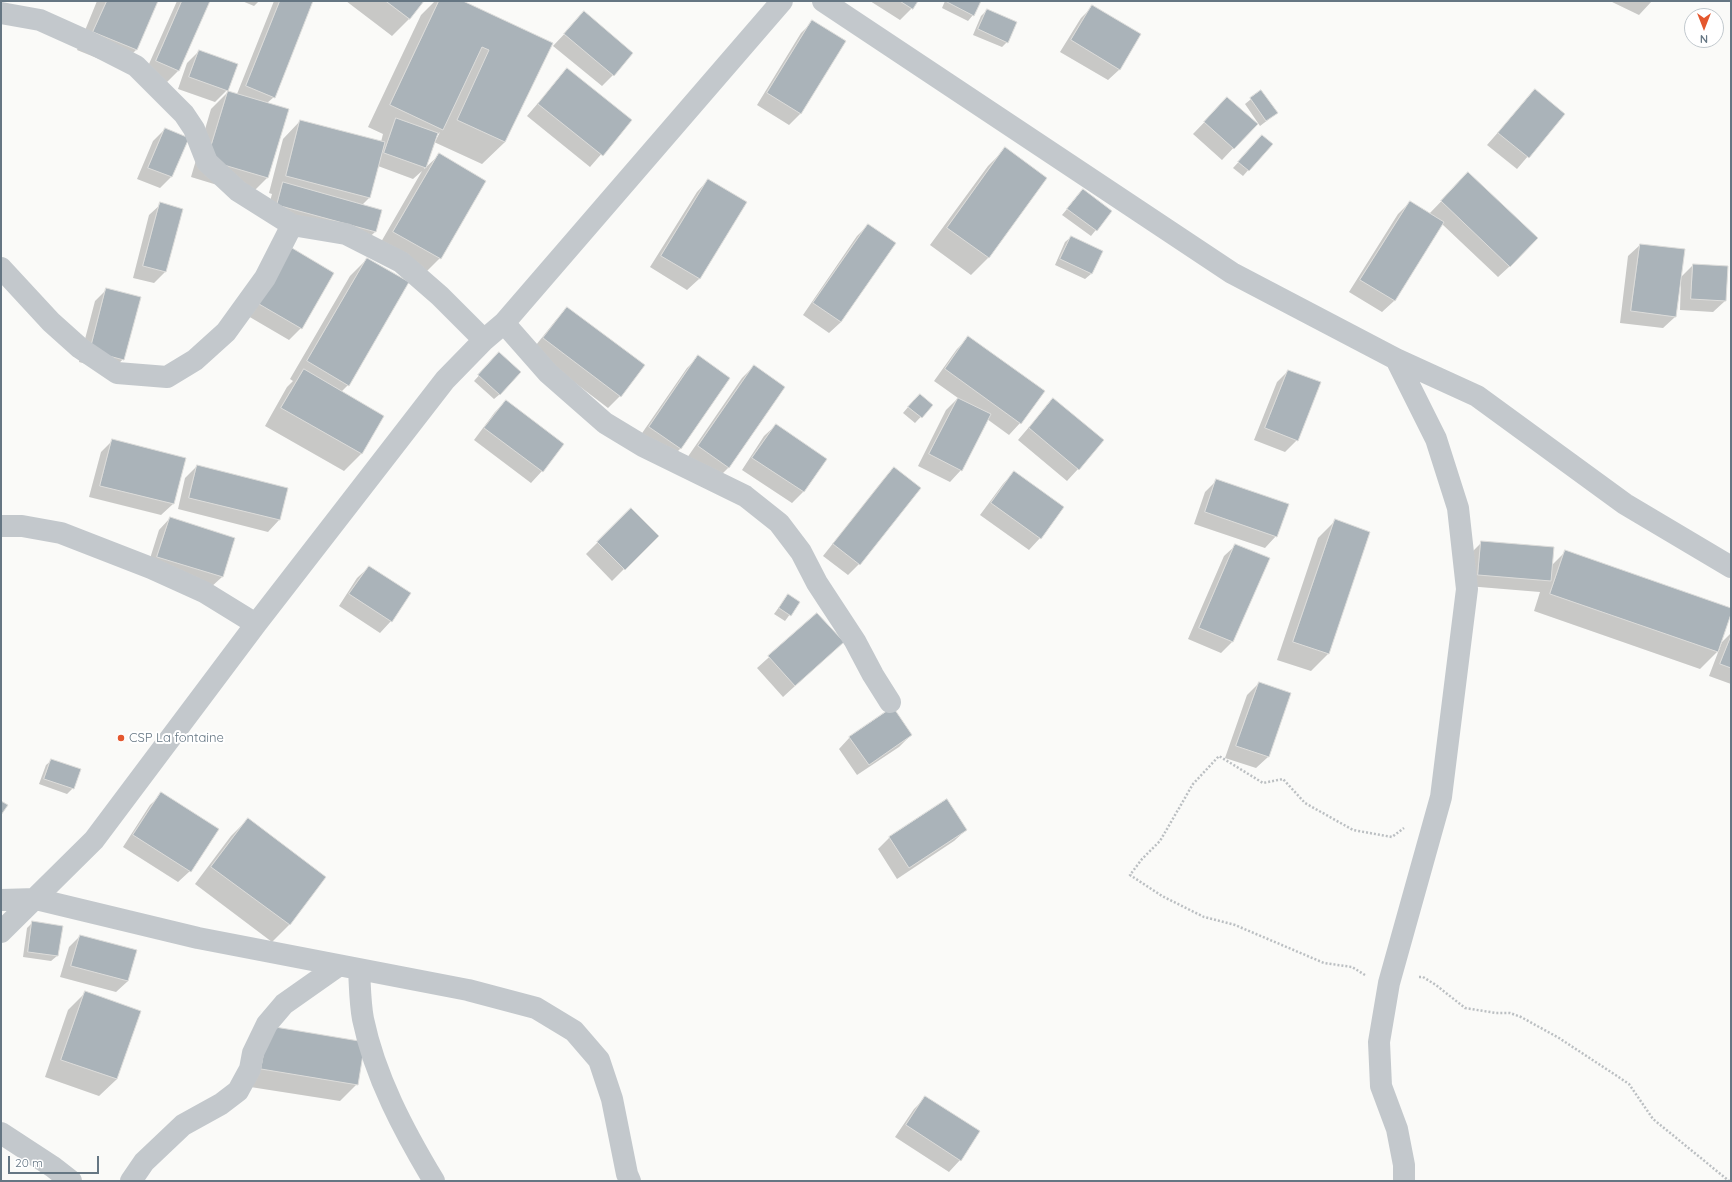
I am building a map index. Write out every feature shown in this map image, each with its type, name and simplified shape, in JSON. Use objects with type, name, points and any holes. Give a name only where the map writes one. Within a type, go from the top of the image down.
[{"type":"street","points":[[1,932],[94,840],[256,624],[445,380],[484,340],[504,323],[782,1]]},
{"type":"street","points":[[824,1],[1232,273],[1396,359],[1477,396],[1624,504],[1731,567]]},
{"type":"street","points":[[4,9],[40,20],[89,42],[136,66],[184,114],[194,129],[207,162],[238,192],[292,225],[346,234],[401,262],[440,296],[484,340]]},
{"type":"street","points":[[1,268],[51,322],[80,348],[117,373],[167,376],[194,360],[226,332],[265,278],[292,225]]},
{"type":"street","points":[[504,323],[548,373],[605,423],[643,446],[745,496],[779,523],[801,552],[817,583],[856,641],[873,675],[890,702]]},
{"type":"street","points":[[1396,359],[1436,439],[1458,508],[1467,589],[1441,797],[1389,983],[1379,1042],[1381,1086],[1397,1129],[1404,1165],[1404,1181]]},
{"type":"street","points":[[1,526],[22,526],[61,532],[151,568],[204,592],[256,624]]},
{"type":"street","points":[[1,900],[36,899],[198,938],[468,990],[536,1008],[574,1030],[599,1060],[612,1099],[627,1174],[630,1181]]},
{"type":"street","points":[[131,1181],[144,1162],[183,1125],[221,1104],[238,1091],[250,1069],[253,1053],[267,1024],[284,1004],[338,966]]},
{"type":"street","points":[[359,970],[363,1018],[377,1067],[407,1136],[434,1181]]},
{"type":"street","points":[[1,1133],[53,1167],[71,1181]]},
{"type":"building","points":[[107,1],[158,1],[137,50],[93,32]]},
{"type":"building","points":[[182,1],[210,1],[179,71],[156,61]]},
{"type":"building","points":[[280,1],[313,1],[275,98],[246,86]]},
{"type":"building","points":[[386,1],[424,1],[410,19]]},
{"type":"building","points":[[439,1],[463,1],[553,43],[505,142],[457,120],[489,50],[482,47],[443,130],[390,105]]},
{"type":"building","points":[[900,1],[918,1],[913,9]]},
{"type":"building","points":[[947,1],[981,1],[974,16]]},
{"type":"building","points":[[1092,5],[1141,34],[1120,70],[1071,40]]},
{"type":"building","points":[[987,9],[1017,22],[1008,43],[978,29]]},
{"type":"building","points":[[584,11],[633,53],[614,76],[564,34]]},
{"type":"building","points":[[812,20],[846,41],[801,114],[767,93]]},
{"type":"building","points":[[199,50],[238,64],[228,91],[189,77]]},
{"type":"building","points":[[567,68],[632,120],[603,156],[538,104]]},
{"type":"building","points":[[1535,89],[1565,114],[1529,158],[1498,133]]},
{"type":"building","points":[[1261,90],[1278,113],[1266,121],[1250,98]]},
{"type":"building","points":[[228,91],[289,109],[268,178],[207,160]]},
{"type":"building","points":[[1227,97],[1258,124],[1234,149],[1204,122]]},
{"type":"building","points":[[396,118],[438,133],[426,168],[384,153]]},
{"type":"building","points":[[300,120],[385,142],[370,198],[286,176]]},
{"type":"building","points":[[165,128],[189,138],[172,177],[148,168]]},
{"type":"building","points":[[1262,135],[1273,144],[1249,171],[1238,162]]},
{"type":"building","points":[[1005,147],[1047,178],[989,258],[947,228]]},
{"type":"building","points":[[439,153],[486,181],[441,259],[393,232]]},
{"type":"building","points":[[1468,172],[1538,238],[1510,267],[1441,201]]},
{"type":"building","points":[[708,179],[747,202],[700,279],[661,256]]},
{"type":"building","points":[[283,182],[382,210],[376,232],[277,205]]},
{"type":"building","points":[[1083,189],[1112,211],[1097,231],[1067,209]]},
{"type":"building","points":[[1410,201],[1444,222],[1395,301],[1360,280]]},
{"type":"building","points":[[160,202],[183,209],[166,272],[143,266]]},
{"type":"building","points":[[868,224],[896,243],[841,322],[813,303]]},
{"type":"building","points":[[1071,236],[1103,251],[1092,274],[1060,259]]},
{"type":"building","points":[[1640,244],[1685,249],[1676,317],[1631,311]]},
{"type":"building","points":[[292,248],[334,273],[302,329],[259,304]]},
{"type":"building","points":[[367,258],[409,282],[349,386],[307,361]]},
{"type":"building","points":[[1693,264],[1728,266],[1726,301],[1691,299]]},
{"type":"building","points":[[106,288],[141,297],[124,360],[90,351]]},
{"type":"building","points":[[567,307],[645,365],[621,397],[543,338]]},
{"type":"building","points":[[968,336],[1045,391],[1021,424],[945,369]]},
{"type":"building","points":[[499,352],[521,372],[500,395],[478,375]]},
{"type":"building","points":[[698,355],[730,378],[681,449],[649,427]]},
{"type":"building","points":[[754,365],[785,387],[729,468],[698,446]]},
{"type":"building","points":[[304,369],[384,416],[362,454],[281,408]]},
{"type":"building","points":[[1288,370],[1321,382],[1298,441],[1265,428]]},
{"type":"building","points":[[920,394],[933,405],[922,418],[908,407]]},
{"type":"building","points":[[958,398],[991,414],[962,471],[929,454]]},
{"type":"building","points":[[1053,398],[1104,440],[1079,470],[1029,428]]},
{"type":"building","points":[[506,400],[564,444],[543,472],[484,428]]},
{"type":"building","points":[[776,424],[827,459],[804,492],[752,458]]},
{"type":"building","points":[[112,439],[186,458],[174,504],[100,486]]},
{"type":"building","points":[[197,465],[288,488],[280,520],[189,498]]},
{"type":"building","points":[[894,467],[921,488],[860,565],[833,544]]},
{"type":"building","points":[[1014,471],[1064,507],[1041,539],[991,503]]},
{"type":"building","points":[[1216,479],[1289,504],[1277,537],[1205,512]]},
{"type":"building","points":[[631,508],[659,536],[625,570],[597,542]]},
{"type":"building","points":[[170,517],[235,538],[223,577],[157,557]]},
{"type":"building","points":[[1335,519],[1370,532],[1329,654],[1293,642]]},
{"type":"building","points":[[1481,541],[1554,547],[1551,581],[1478,575]]},
{"type":"building","points":[[1235,544],[1270,558],[1233,642],[1199,628]]},
{"type":"building","points":[[1565,550],[1731,608],[1731,614],[1718,652],[1550,594]]},
{"type":"building","points":[[369,566],[411,593],[392,622],[349,594]]},
{"type":"building","points":[[788,594],[800,602],[791,616],[779,608]]},
{"type":"building","points":[[817,613],[844,642],[795,686],[768,656]]},
{"type":"building","points":[[1731,636],[1731,668],[1720,664]]},
{"type":"building","points":[[1259,682],[1291,693],[1269,757],[1236,746]]},
{"type":"building","points":[[893,707],[912,735],[869,765],[849,737]]},
{"type":"building","points":[[51,759],[81,769],[74,789],[44,779]]},
{"type":"building","points":[[161,792],[219,829],[191,872],[133,835]]},
{"type":"building","points":[[947,799],[967,830],[909,868],[889,837]]},
{"type":"building","points":[[1,801],[8,805],[1,815]]},
{"type":"building","points":[[248,818],[326,877],[290,925],[211,867]]},
{"type":"building","points":[[32,921],[63,926],[58,956],[28,952]]},
{"type":"building","points":[[80,935],[137,950],[128,981],[71,966]]},
{"type":"building","points":[[85,991],[141,1011],[117,1079],[61,1060]]},
{"type":"building","points":[[269,1026],[365,1042],[358,1085],[261,1069]]},
{"type":"building","points":[[925,1096],[980,1131],[961,1161],[906,1125]]},
{"type":"place","name":"CSP La fontaine","points":[[121,738]]}]
